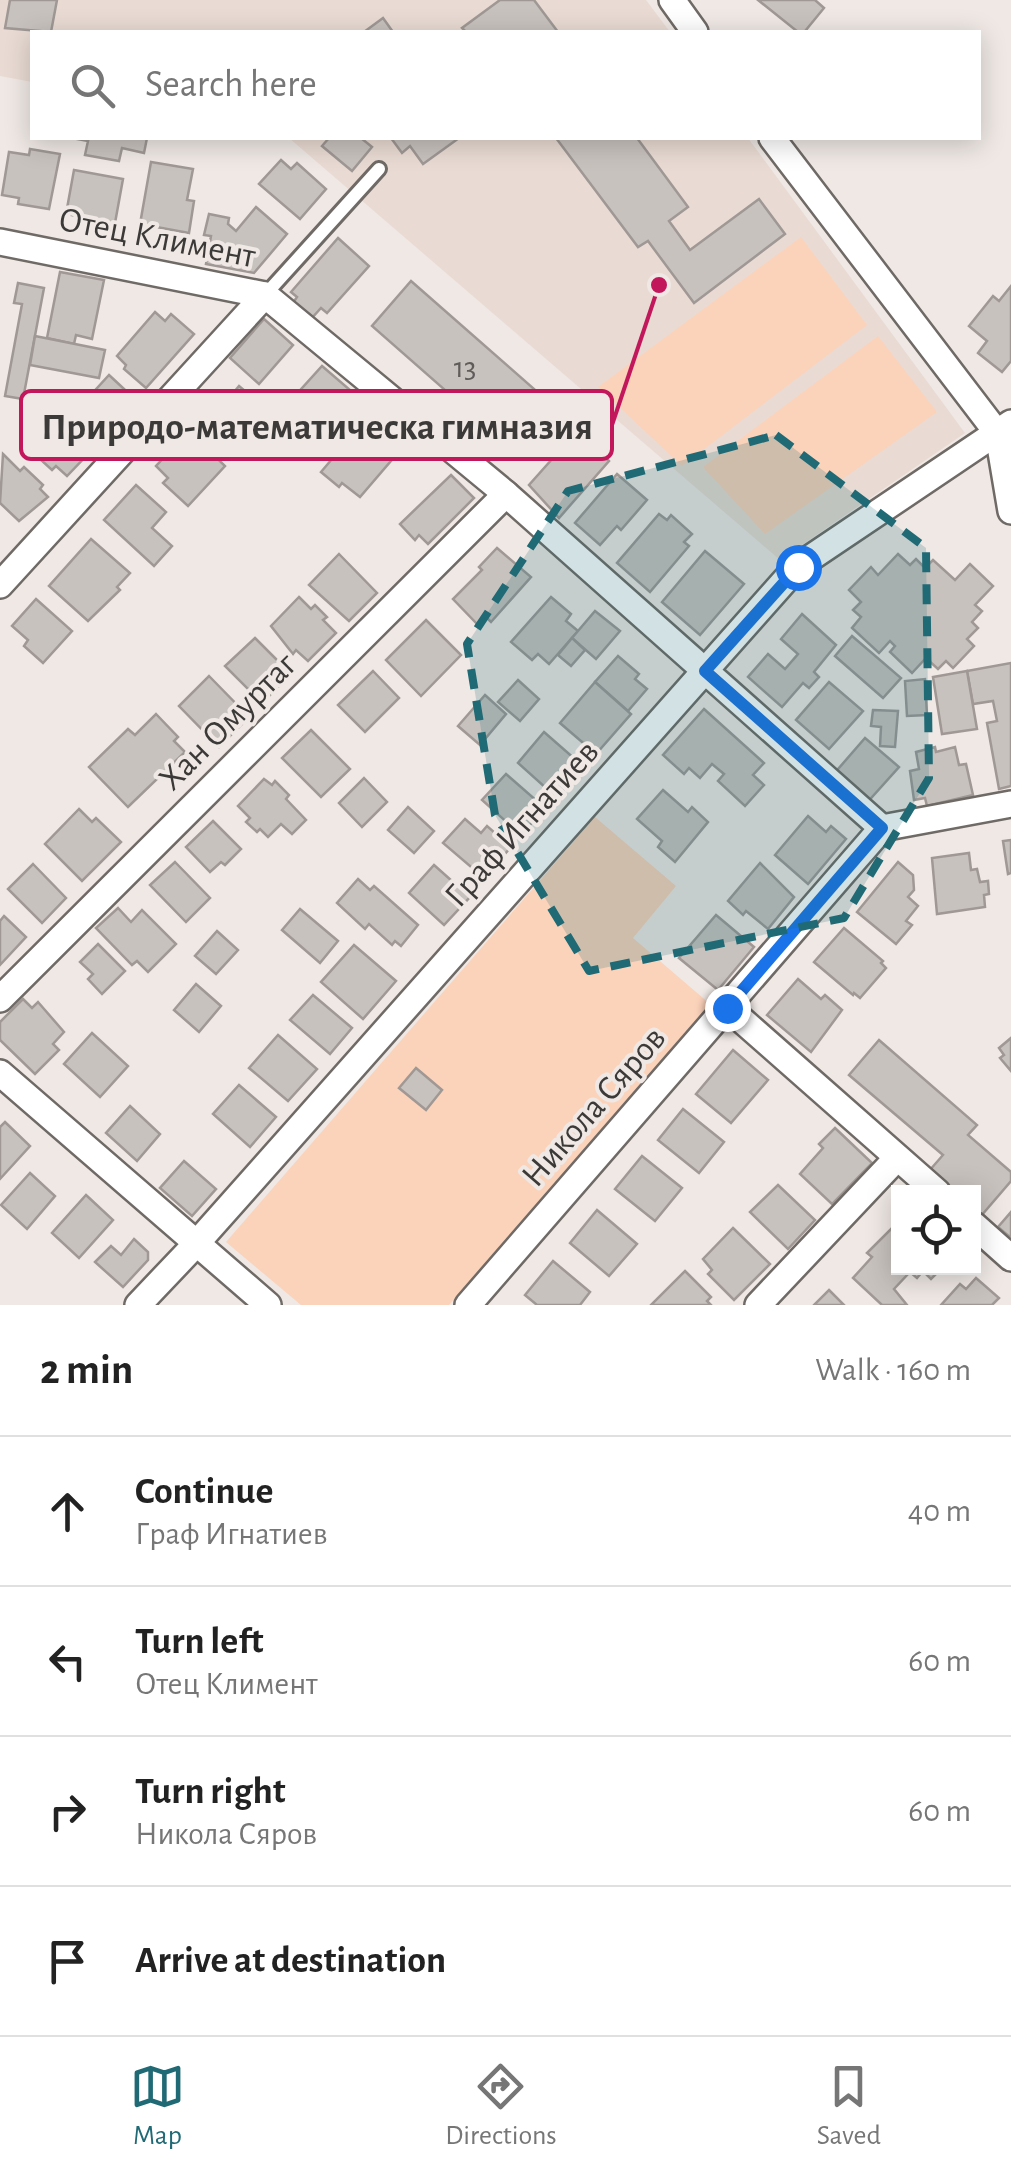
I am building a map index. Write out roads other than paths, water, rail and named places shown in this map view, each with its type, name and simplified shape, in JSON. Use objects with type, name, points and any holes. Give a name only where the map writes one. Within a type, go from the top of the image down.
[{"type":"street","points":[[672,0],[694,30]]},
{"type":"street","points":[[774,140],[1004,429],[1011,511]]},
{"type":"street","name":"Отец Климент","points":[[0,242],[265,295],[506,494],[882,828]]},
{"type":"street","points":[[0,586],[265,295]]},
{"type":"street","name":"Граф Игнатиев","points":[[138,1305],[798,567],[1004,429]]},
{"type":"street","name":"Хан Омуртаг","points":[[0,999],[506,494]]},
{"type":"street","points":[[882,828],[1011,804]]},
{"type":"street","name":"Никола Сяров","points":[[468,1305],[882,828]]},
{"type":"street","points":[[727,1008],[929,1185]]},
{"type":"street","points":[[0,1072],[268,1305]]},
{"type":"street","points":[[759,1305],[897,1158]]},
{"type":"street","points":[[981,1231],[1011,1258]]},
{"type":"lane","points":[[265,295],[379,169]]},
{"type":"place","name":"Природо-математическа гимназия","points":[[659,285]]}]
